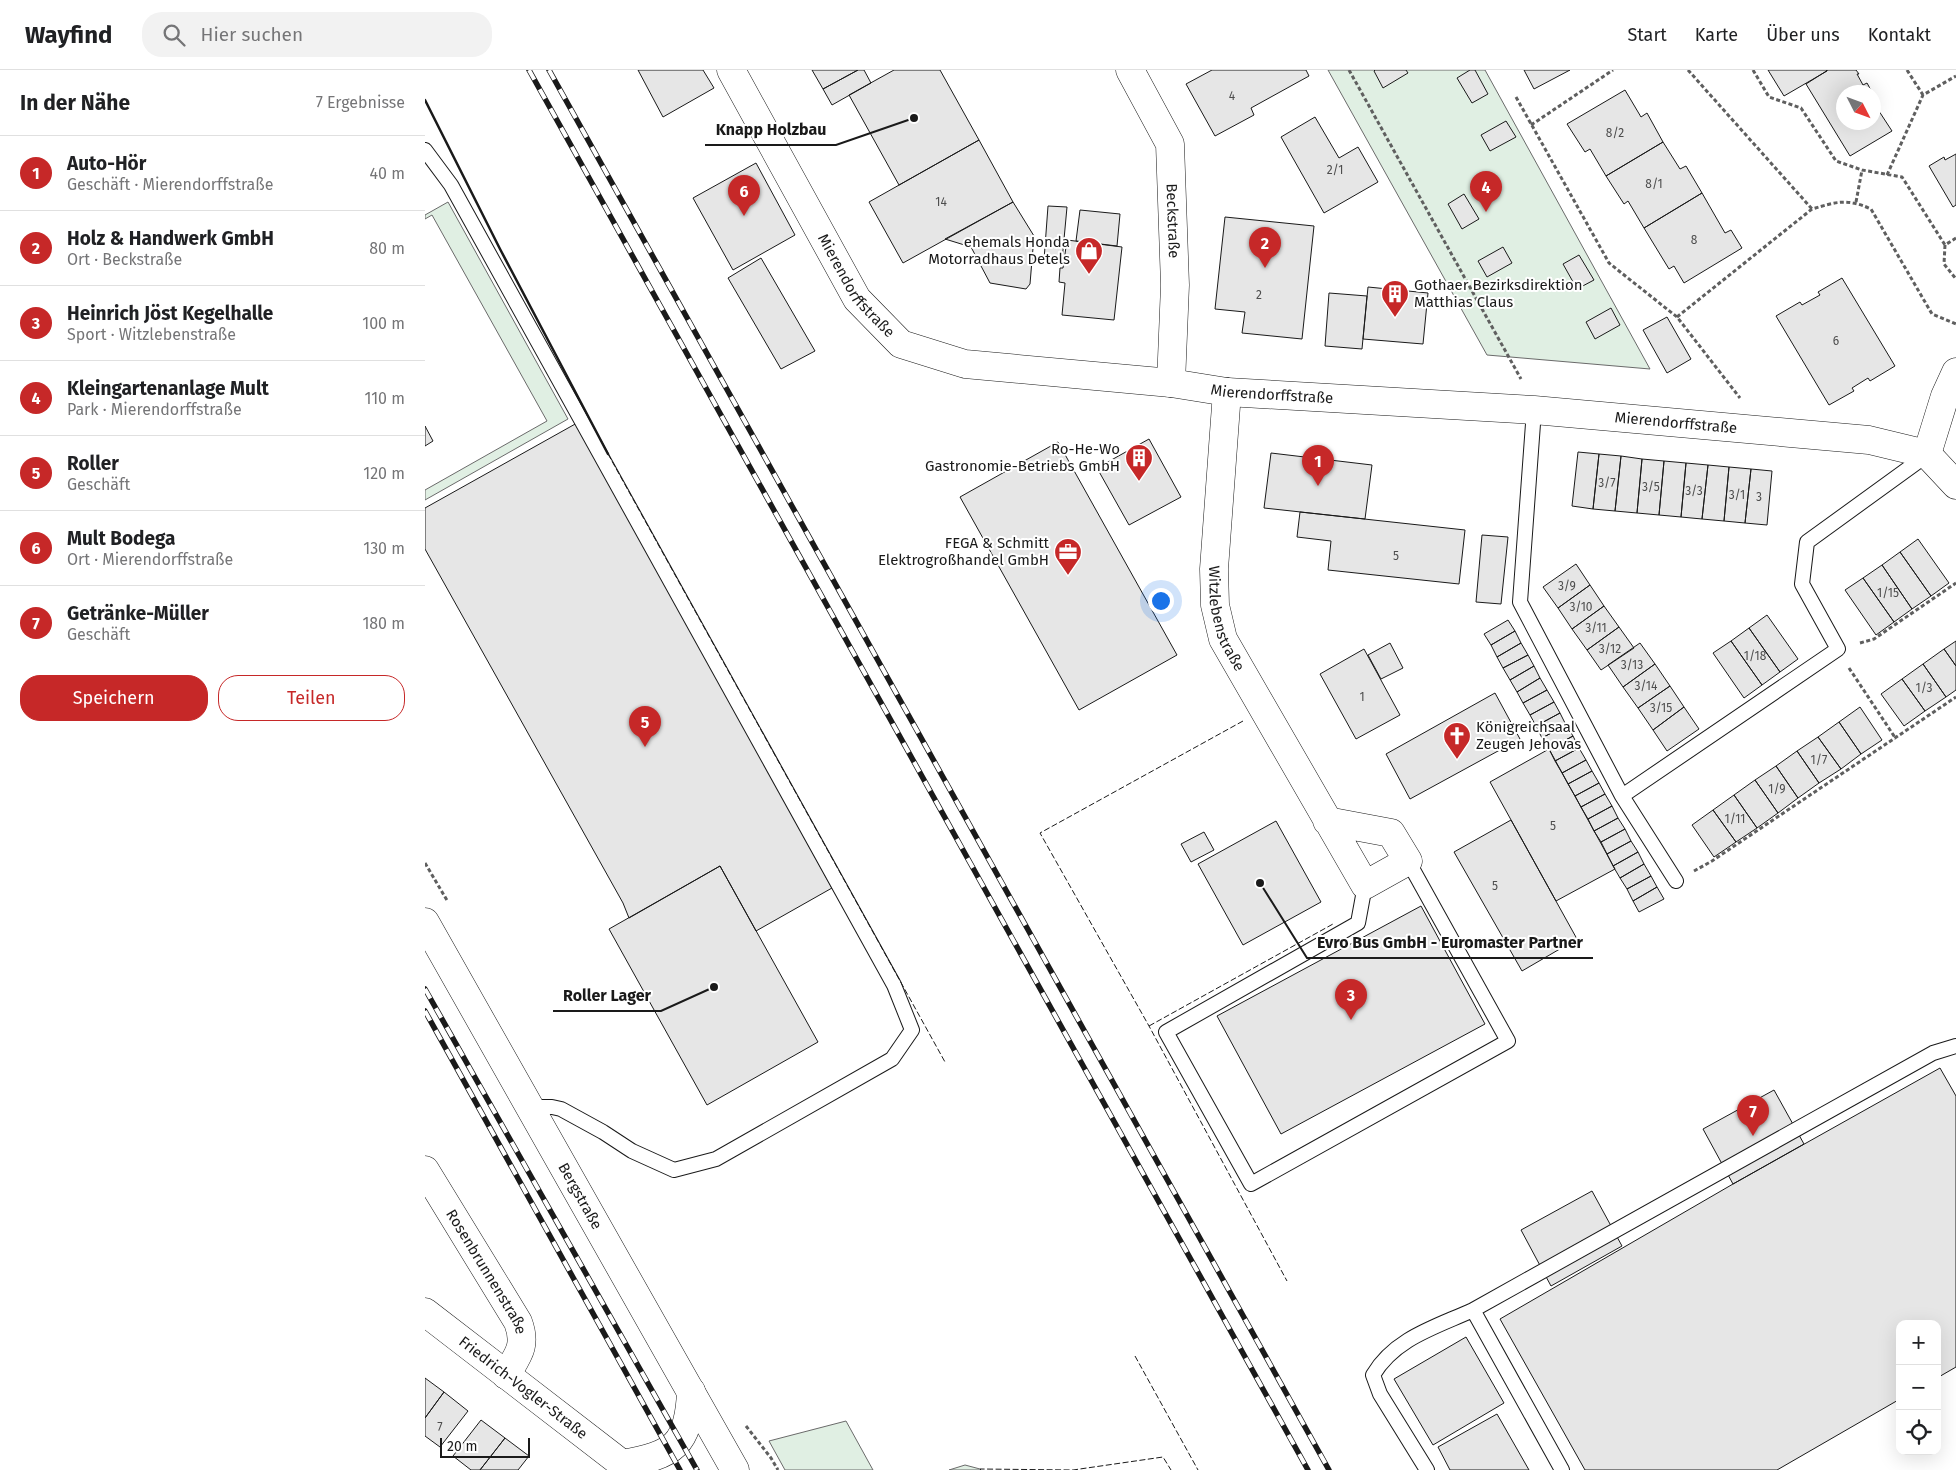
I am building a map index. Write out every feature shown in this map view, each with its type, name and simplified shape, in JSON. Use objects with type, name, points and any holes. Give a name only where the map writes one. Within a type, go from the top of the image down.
[{"type":"street","name":"Mierendorffstraße","points":[[731,70],[857,300],[901,344],[965,364],[1171,383],[1227,392],[1534,410],[1765,430],[1869,440],[1927,454]]},
{"type":"street","name":"Beckstraße","points":[[1130,70],[1171,144],[1175,285],[1171,383]]},
{"type":"street","points":[[1956,372],[1945,396],[1927,454],[1956,485]]},
{"type":"street","name":"Witzlebenstraße","points":[[1227,392],[1214,569],[1215,605],[1223,639],[1365,884]]},
{"type":"street","points":[[1327,821],[1391,833],[1407,861],[1365,884]]},
{"type":"street","name":"Bergstraße","points":[[425,922],[735,1470]]},
{"type":"street","name":"Rosenbrunnenstraße","points":[[425,1170],[523,1335],[521,1350],[506,1375]]},
{"type":"street","name":"Friedrich-Vogler-Straße","points":[[425,1312],[626,1467],[656,1457],[675,1446],[685,1432],[688,1423],[691,1391]]},
{"type":"lane","points":[[425,150],[455,194],[894,986],[912,1030],[892,1059],[716,1159],[674,1170],[632,1152],[603,1132],[561,1109],[541,1107],[532,1112]]},
{"type":"lane","points":[[1534,410],[1520,602],[1622,796],[1677,881]]},
{"type":"lane","points":[[1622,796],[1838,649],[1802,584],[1807,542],[1927,454]]},
{"type":"lane","points":[[1365,884],[1358,924],[1166,1032],[1251,1184],[1508,1041],[1407,861]]},
{"type":"lane","points":[[1427,1470],[1380,1394],[1373,1375],[1382,1360],[1396,1348],[1411,1338],[1473,1310],[1933,1053],[1956,1046]]},
{"type":"lane","points":[[1473,1310],[1562,1470]]},
{"type":"path","points":[[1349,70],[1517,372],[1534,410]]},
{"type":"path","points":[[1531,125],[1613,70]]},
{"type":"path","points":[[1688,70],[1812,209]]},
{"type":"path","points":[[1753,70],[1769,96],[1801,108],[1835,161],[1862,170],[1902,177],[1945,245],[1944,264],[1956,279]]},
{"type":"path","points":[[1907,70],[1923,95]]},
{"type":"path","points":[[1887,175],[1923,95],[1956,76]]},
{"type":"path","points":[[1516,98],[1609,263],[1677,316],[1765,430]]},
{"type":"path","points":[[1856,202],[1862,170]]},
{"type":"path","points":[[1677,316],[1812,209],[1834,202],[1856,202],[1871,209],[1932,314],[1956,324]]},
{"type":"path","points":[[1945,245],[1956,238]]},
{"type":"path","points":[[1896,739],[1849,669],[1838,649],[1874,639],[1956,583]]},
{"type":"path","points":[[1712,861],[1956,697]]},
{"type":"path","points":[[743,1422],[778,1470]]},
{"type":"green space","points":[[1328,70],[1485,70],[1650,369],[1487,355]]},
{"type":"green space","points":[[448,202],[568,419],[425,500],[425,490],[547,421],[432,215],[425,219],[425,215]]},
{"type":"green space","points":[[846,1421],[873,1470],[785,1470],[769,1441]]},
{"type":"green space","points":[[965,1465],[981,1470],[949,1470]]},
{"type":"building","points":[[638,70],[703,70],[714,88],[663,117]]},
{"type":"building","points":[[812,70],[858,70],[823,89]]},
{"type":"building","points":[[858,70],[864,70],[871,83],[832,105],[823,89]]},
{"type":"building","points":[[894,70],[940,70],[979,140],[899,185],[849,95]]},
{"type":"building","points":[[1212,70],[1306,70],[1309,76],[1251,108],[1254,115],[1215,136],[1186,84]]},
{"type":"building","points":[[1375,70],[1406,70],[1408,73],[1383,88]]},
{"type":"building","points":[[1470,70],[1475,70],[1488,94],[1472,103],[1457,78]]},
{"type":"building","points":[[1524,70],[1570,70],[1534,89]]},
{"type":"building","points":[[1768,70],[1826,70],[1827,71],[1784,96]]},
{"type":"building","points":[[1828,70],[1856,70],[1863,85],[1836,85],[1836,130],[1881,130],[1881,114],[1892,131],[1850,156],[1806,84]]},
{"type":"building","points":[[1625,90],[1641,117],[1647,113],[1663,142],[1606,176],[1590,149],[1585,152],[1567,124]]},
{"type":"building","points":[[1315,117],[1339,158],[1358,147],[1378,182],[1324,213],[1281,137]]},
{"type":"building","points":[[1506,121],[1516,137],[1490,151],[1481,135]]},
{"type":"building","points":[[979,140],[1013,202],[903,263],[869,202]]},
{"type":"building","points":[[1663,142],[1680,169],[1686,166],[1702,193],[1644,228],[1628,201],[1624,204],[1606,176]]},
{"type":"building","points":[[1956,154],[1956,205],[1953,207],[1929,166],[1944,157],[1945,160]]},
{"type":"building","points":[[756,163],[795,235],[733,270],[693,198]]},
{"type":"building","points":[[1702,193],[1725,233],[1731,230],[1742,248],[1684,283],[1674,266],[1669,269],[1644,228]]},
{"type":"building","points":[[1464,194],[1479,219],[1462,229],[1448,204]]},
{"type":"building","points":[[1013,202],[1034,236],[1030,284],[1026,289],[990,283],[971,247],[945,239]]},
{"type":"building","points":[[1048,206],[1067,207],[1062,261],[1044,260]]},
{"type":"building","points":[[1080,210],[1120,214],[1117,246],[1076,241]]},
{"type":"building","points":[[1225,217],[1314,226],[1302,339],[1242,333],[1245,312],[1215,309]]},
{"type":"building","name":"ehemals Honda Motorradhaus Detels","points":[[1067,240],[1122,247],[1114,320],[1062,315],[1065,283],[1059,282],[1060,268],[1063,268]]},
{"type":"building","points":[[1503,247],[1512,263],[1487,277],[1478,261]]},
{"type":"building","points":[[1579,255],[1594,280],[1577,289],[1563,264]]},
{"type":"building","points":[[761,258],[815,351],[781,369],[728,278]]},
{"type":"building","points":[[1842,278],[1895,366],[1870,381],[1868,378],[1852,388],[1854,391],[1829,405],[1776,316],[1800,302],[1802,305],[1820,295],[1818,292]]},
{"type":"building","name":"Gothaer Bezirksdirektion Matthias Claus","points":[[1368,287],[1428,293],[1423,344],[1363,339]]},
{"type":"building","points":[[1329,293],[1367,296],[1362,349],[1325,346]]},
{"type":"building","points":[[1611,308],[1620,325],[1595,339],[1586,322]]},
{"type":"building","points":[[1667,317],[1691,359],[1667,373],[1643,330]]},
{"type":"building","points":[[577,423],[832,888],[756,931],[720,866],[629,918],[623,903],[425,549],[425,508]]},
{"type":"building","points":[[425,426],[433,441],[425,446]]},
{"type":"building","name":"Ro-He-Wo Gastronomie-Betriebs GmbH","points":[[1149,439],[1181,497],[1129,525],[1097,468]]},
{"type":"building","name":"FEGA & Schmitt Elektrogroßhandel GmbH","points":[[1058,442],[1177,655],[1079,710],[960,497]]},
{"type":"building","points":[[1578,452],[1599,454],[1593,509],[1572,506]]},
{"type":"building","points":[[1271,453],[1372,465],[1365,519],[1264,508]]},
{"type":"building","points":[[1599,454],[1621,456],[1615,511],[1593,509]]},
{"type":"building","points":[[1621,456],[1642,459],[1637,513],[1615,511]]},
{"type":"building","points":[[1642,459],[1664,461],[1659,515],[1637,513]]},
{"type":"building","points":[[1664,461],[1686,463],[1681,517],[1659,515]]},
{"type":"building","points":[[1686,463],[1708,465],[1702,519],[1681,517]]},
{"type":"building","points":[[1708,465],[1729,467],[1724,521],[1702,519]]},
{"type":"building","points":[[1729,467],[1751,469],[1745,523],[1724,521]]},
{"type":"building","points":[[1751,469],[1772,471],[1767,525],[1745,523]]},
{"type":"building","points":[[1300,512],[1465,530],[1459,584],[1328,570],[1331,541],[1297,537]]},
{"type":"building","points":[[1482,535],[1508,537],[1501,604],[1476,602]]},
{"type":"building","points":[[1918,539],[1949,583],[1931,596],[1900,552]]},
{"type":"building","points":[[1900,552],[1931,596],[1912,609],[1882,565]]},
{"type":"building","points":[[1576,564],[1590,585],[1558,608],[1543,587]]},
{"type":"building","points":[[1882,565],[1912,609],[1894,622],[1863,578]]},
{"type":"building","points":[[1863,578],[1894,622],[1876,635],[1845,590]]},
{"type":"building","points":[[1590,585],[1604,606],[1572,629],[1558,608]]},
{"type":"building","points":[[1604,606],[1619,627],[1587,650],[1572,629]]},
{"type":"building","points":[[1767,615],[1798,659],[1780,672],[1749,628]]},
{"type":"building","points":[[1508,620],[1515,631],[1491,645],[1484,634]]},
{"type":"building","points":[[1619,627],[1634,648],[1601,670],[1587,650]]},
{"type":"building","points":[[1749,628],[1780,672],[1762,685],[1731,641]]},
{"type":"building","points":[[1515,631],[1521,643],[1497,657],[1491,645]]},
{"type":"building","points":[[1731,641],[1762,685],[1744,698],[1713,653]]},
{"type":"building","points":[[1956,641],[1956,666],[1944,649]]},
{"type":"building","points":[[1390,643],[1403,668],[1381,679],[1368,655]]},
{"type":"building","points":[[1521,643],[1528,655],[1503,668],[1497,657]]},
{"type":"building","points":[[1640,643],[1655,664],[1623,687],[1608,665]]},
{"type":"building","points":[[1364,649],[1400,715],[1356,739],[1320,674]]},
{"type":"building","points":[[1944,649],[1956,666],[1956,690],[1946,697],[1923,664]]},
{"type":"building","points":[[1528,655],[1534,666],[1510,680],[1503,668]]},
{"type":"building","points":[[1655,664],[1670,686],[1638,708],[1623,687]]},
{"type":"building","points":[[1923,664],[1946,697],[1925,711],[1902,679]]},
{"type":"building","points":[[1534,666],[1540,678],[1517,692],[1510,680]]},
{"type":"building","points":[[1540,678],[1547,690],[1523,703],[1517,692]]},
{"type":"building","points":[[1902,679],[1925,711],[1904,726],[1881,694]]},
{"type":"building","points":[[1670,686],[1684,707],[1653,730],[1638,708]]},
{"type":"building","points":[[1547,690],[1554,702],[1530,715],[1523,703]]},
{"type":"building","points":[[1495,693],[1520,739],[1410,799],[1386,754]]},
{"type":"building","points":[[1554,702],[1560,713],[1536,726],[1530,715]]},
{"type":"building","points":[[1684,707],[1699,729],[1667,751],[1653,730]]},
{"type":"building","points":[[1860,707],[1882,740],[1861,754],[1839,722]]},
{"type":"building","points":[[1560,713],[1566,725],[1542,738],[1536,726]]},
{"type":"building","points":[[1839,722],[1861,754],[1841,769],[1818,737]]},
{"type":"building","points":[[1566,725],[1573,736],[1549,749],[1542,738]]},
{"type":"building","points":[[1573,736],[1579,748],[1555,761],[1549,749]]},
{"type":"building","points":[[1818,737],[1841,769],[1819,783],[1797,751]]},
{"type":"building","points":[[1579,748],[1586,760],[1562,773],[1555,761]]},
{"type":"building","points":[[1549,749],[1615,869],[1556,901],[1490,782]]},
{"type":"building","points":[[1797,751],[1819,783],[1798,798],[1776,766]]},
{"type":"building","points":[[1586,760],[1592,771],[1568,784],[1562,773]]},
{"type":"building","points":[[1776,766],[1798,798],[1778,813],[1755,780]]},
{"type":"building","points":[[1592,771],[1599,783],[1575,796],[1568,784]]},
{"type":"building","points":[[1755,780],[1778,813],[1757,828],[1734,795]]},
{"type":"building","points":[[1599,783],[1605,794],[1581,807],[1575,796]]},
{"type":"building","points":[[1605,794],[1612,806],[1588,819],[1581,807]]},
{"type":"building","points":[[1734,795],[1757,828],[1736,842],[1713,810]]},
{"type":"building","points":[[1612,806],[1618,818],[1594,831],[1588,819]]},
{"type":"building","points":[[1713,810],[1736,842],[1714,857],[1692,825]]},
{"type":"building","points":[[1618,818],[1625,829],[1601,842],[1594,831]]},
{"type":"building","points":[[1511,820],[1577,939],[1522,971],[1454,852]]},
{"type":"building","points":[[1276,821],[1321,902],[1243,945],[1198,864]]},
{"type":"building","points":[[1625,829],[1631,841],[1607,854],[1601,842]]},
{"type":"building","points":[[1204,832],[1214,850],[1191,862],[1181,844]]},
{"type":"building","points":[[1631,841],[1638,852],[1613,866],[1607,854]]},
{"type":"building","points":[[1638,852],[1644,864],[1620,878],[1613,866]]},
{"type":"building","points":[[1644,864],[1651,876],[1627,889],[1620,878]]},
{"type":"building","points":[[720,866],[818,1042],[707,1105],[609,929]]},
{"type":"building","points":[[1651,876],[1657,887],[1633,901],[1627,889]]},
{"type":"building","points":[[1657,887],[1664,899],[1639,912],[1633,901]]},
{"type":"building","points":[[1421,906],[1485,1024],[1281,1134],[1217,1016]]},
{"type":"building","points":[[1940,1068],[1956,1096],[1956,1367],[1941,1376],[1941,1320],[1896,1320],[1896,1401],[1777,1470],[1585,1470],[1500,1319],[1733,1184]]},
{"type":"building","points":[[1774,1090],[1804,1144],[1733,1184],[1703,1129]]},
{"type":"building","points":[[1592,1191],[1622,1246],[1551,1286],[1521,1230]]},
{"type":"building","points":[[1466,1337],[1504,1403],[1433,1445],[1394,1379]]},
{"type":"building","points":[[425,1378],[444,1392],[425,1418]]},
{"type":"building","points":[[444,1392],[468,1411],[440,1447],[425,1436],[425,1418]]},
{"type":"building","points":[[1497,1414],[1529,1470],[1450,1470],[1438,1447]]},
{"type":"building","points":[[481,1420],[505,1438],[480,1470],[471,1470],[453,1456]]},
{"type":"building","points":[[505,1438],[529,1456],[518,1470],[480,1470]]},
{"type":"railway","points":[[529,70],[1308,1470]]},
{"type":"railway","points":[[549,70],[1329,1470]]},
{"type":"railway","points":[[425,989],[697,1470]]},
{"type":"railway","points":[[425,1011],[680,1470]]},
{"type":"fence","points":[[608,454],[945,1062]]},
{"type":"fence","points":[[1243,721],[1040,833],[1149,1026],[1287,1281]]},
{"type":"fence","points":[[1149,1026],[1333,924]]},
{"type":"fence","points":[[1135,1356],[1198,1470]]},
{"type":"fence","points":[[981,1470],[1073,1470],[1163,1457],[1171,1470]]},
{"type":"wall","points":[[425,100],[500,249],[608,454]]},
{"type":"place","name":"Knapp Holzbau","points":[[914,118]]},
{"type":"place","name":"Kleingartenanlage Mult","points":[[1486,212]]},
{"type":"place","name":"Mult Bodega","points":[[744,216]]},
{"type":"place","name":"Holz & Handwerk GmbH","points":[[1265,268]]},
{"type":"place","name":"ehemals Honda Motorradhaus Detels","points":[[1089,275]]},
{"type":"place","name":"Gothaer Bezirksdirektion Matthias Claus","points":[[1395,318]]},
{"type":"place","name":"Ro-He-Wo Gastronomie-Betriebs GmbH","points":[[1139,482]]},
{"type":"place","name":"Auto-Hör","points":[[1318,486]]},
{"type":"place","name":"FEGA & Schmitt Elektrogroßhandel GmbH","points":[[1068,576]]},
{"type":"place","name":"Roller","points":[[645,747]]},
{"type":"place","name":"Königreichsaal Zeugen Jehovas","points":[[1457,760]]},
{"type":"place","name":"Evro Bus GmbH - Euromaster Partner","points":[[1260,883]]},
{"type":"place","name":"Roller Lager","points":[[714,987]]},
{"type":"place","name":"Heinrich Jöst Kegelhalle","points":[[1351,1020]]},
{"type":"place","name":"Getränke-Müller","points":[[1753,1136]]}]
